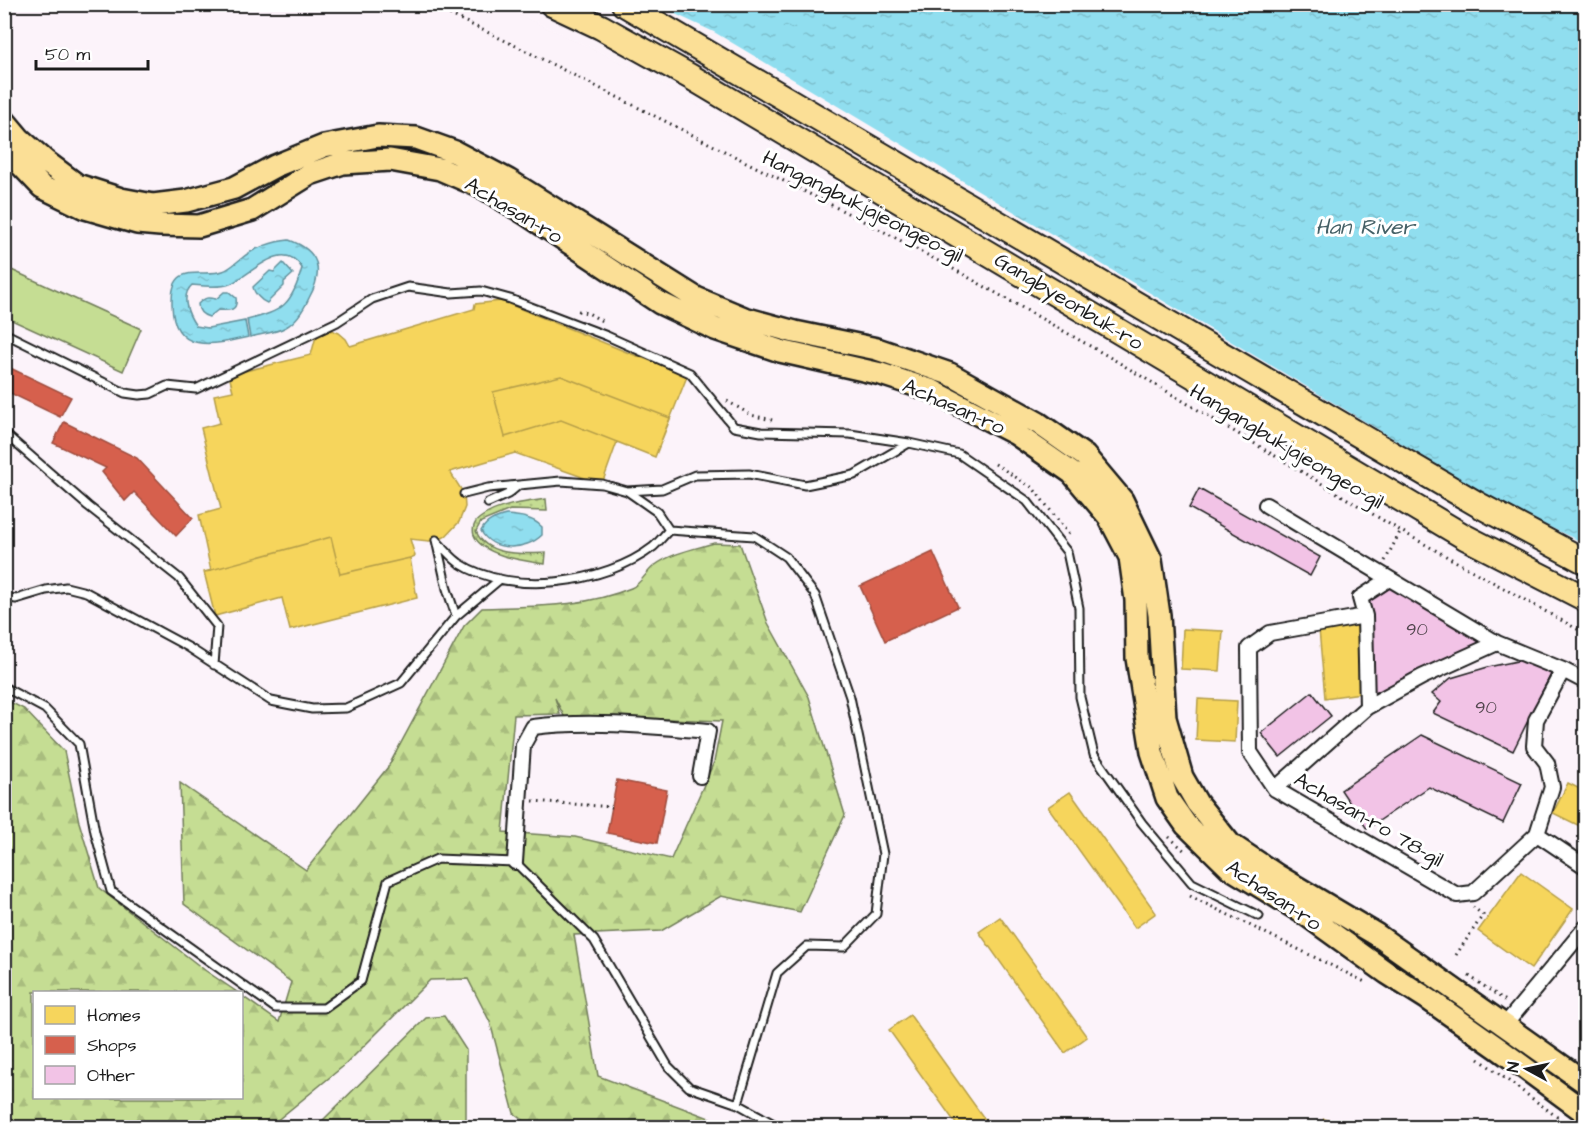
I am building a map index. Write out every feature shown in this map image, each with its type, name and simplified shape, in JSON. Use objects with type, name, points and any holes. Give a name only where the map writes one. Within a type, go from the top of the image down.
[{"type":"highway","name":"Gangbyeonbuk-ro","points":[[552,4],[601,27],[692,77],[1465,537],[1586,599]]},
{"type":"highway","name":"Gangbyeonbuk-ro","points":[[624,4],[1479,505],[1586,562]]},
{"type":"main road","name":"Achasan-ro","points":[[4,120],[20,139],[77,185],[121,199],[153,205],[186,201],[234,188],[275,166],[324,146],[378,136],[416,138],[455,152],[508,180],[696,298],[744,318],[795,332],[877,349],[950,374],[1038,423],[1085,456],[1122,500],[1151,560],[1159,615],[1165,718],[1182,777],[1197,803],[1230,844],[1278,876],[1377,935],[1586,1083]]},
{"type":"main road","name":"Achasan-ro","points":[[4,147],[42,187],[84,208],[137,223],[160,225],[199,226],[252,210],[310,174],[343,163],[390,160],[440,168],[484,188],[655,300],[715,329],[780,351],[881,374],[933,391],[1016,434],[1072,473],[1109,517],[1130,557],[1136,600],[1137,658],[1152,752],[1167,798],[1186,825],[1230,868],[1305,914],[1586,1113]]},
{"type":"street","points":[[1266,505],[1497,643],[1586,682]]},
{"type":"street","points":[[1367,707],[1365,616],[1360,598],[1384,576]]},
{"type":"street","name":"Achasan-ro 78-gil","points":[[1365,616],[1270,633],[1249,648],[1250,752],[1275,789],[1457,896]]},
{"type":"street","points":[[1275,789],[1367,707],[1422,677],[1497,643]]},
{"type":"street","points":[[1457,896],[1473,893],[1538,834],[1552,787],[1547,763],[1534,746],[1536,720],[1563,670]]},
{"type":"street","points":[[515,862],[524,745],[533,728],[564,723],[708,731],[700,776]]},
{"type":"street","points":[[1538,834],[1586,867]]},
{"type":"street","points":[[1504,1026],[1586,927]]},
{"type":"lane","points":[[4,333],[125,393],[139,396],[150,394],[167,386],[196,389],[337,322],[372,299],[408,287],[451,293],[481,291],[510,299],[574,323],[690,373],[734,427],[761,432],[850,435],[909,443],[959,454],[1027,501],[1067,552],[1079,608],[1080,697],[1094,755],[1142,823],[1192,883],[1259,916]]},
{"type":"lane","points":[[4,433],[88,506],[179,578],[217,626],[214,664]]},
{"type":"lane","points":[[464,494],[488,488],[561,481],[602,484],[627,491],[662,489],[695,475],[749,474],[805,485],[854,475],[909,443]]},
{"type":"lane","points":[[488,503],[508,494],[519,485]]},
{"type":"lane","points":[[627,491],[657,512],[669,530]]},
{"type":"lane","points":[[456,616],[447,589],[436,540],[458,562],[472,570],[499,580],[545,583],[578,578],[614,568],[653,547],[669,530]]},
{"type":"lane","points":[[669,530],[754,536],[786,557],[815,595],[850,696],[883,854],[876,914],[844,947],[807,946],[777,973],[738,1104]]},
{"type":"lane","points":[[4,597],[16,599],[45,590],[66,587],[86,592],[188,647],[271,702],[312,709],[346,708],[401,683],[456,616],[499,580]]},
{"type":"lane","points":[[4,687],[45,709],[79,744],[95,832],[111,891],[275,1008],[324,1008],[362,981],[388,880],[437,859],[515,862],[594,940],[669,1066],[689,1087],[738,1104],[781,1128]]},
{"type":"path","name":"Hangangbukjajeongeo-gil","points":[[428,4],[889,234],[1106,355],[1401,531],[1586,634]]},
{"type":"path","points":[[578,311],[588,313],[607,324]]},
{"type":"path","points":[[724,399],[751,415],[781,422]]},
{"type":"path","points":[[994,464],[1033,488],[1068,533],[1072,544]]},
{"type":"path","points":[[1384,576],[1401,531]]},
{"type":"path","points":[[520,800],[612,807]]},
{"type":"path","points":[[1190,896],[1368,983]]},
{"type":"path","points":[[1456,955],[1483,915],[1457,896]]},
{"type":"path","points":[[1479,1059],[1572,1128]]},
{"type":"green space","points":[[5,267],[141,329],[123,371],[5,317]]},
{"type":"green space","points":[[546,499],[547,511],[510,510],[481,522],[476,531],[488,546],[496,550],[546,553],[545,564],[495,553],[479,542],[474,535],[473,528],[478,520],[495,510]]},
{"type":"green space","points":[[714,543],[740,544],[768,623],[809,697],[845,815],[800,912],[721,896],[661,931],[574,935],[598,1076],[733,1127],[530,1127],[514,1113],[490,1022],[468,979],[430,980],[346,1064],[269,1127],[5,1127],[4,699],[24,709],[64,751],[79,822],[99,888],[206,971],[236,991],[33,991],[33,1099],[243,1099],[243,997],[279,1022],[291,982],[184,904],[180,783],[306,870],[388,767],[464,626],[482,608],[558,605],[613,595],[635,586],[654,566],[683,552]],"holes":[[[555,698],[565,718],[722,721],[714,762],[671,859],[575,837],[503,832],[514,715],[560,714]]]},
{"type":"green space","points":[[444,1016],[466,1050],[466,1127],[316,1127],[426,1018]]},
{"type":"water","name":"Han River","points":[[504,5],[1585,5],[1585,605],[1167,365],[637,66]]},
{"type":"water","points":[[289,240],[313,256],[317,271],[314,288],[294,321],[278,331],[250,337],[247,320],[278,309],[290,298],[294,290],[302,268],[294,259],[286,256],[266,261],[230,284],[192,285],[188,289],[186,306],[196,326],[208,328],[245,321],[248,337],[209,344],[188,339],[180,332],[174,320],[172,304],[172,294],[179,278],[194,273],[223,271],[258,248]]},
{"type":"water","points":[[283,263],[293,274],[267,303],[258,296],[253,287],[270,271],[274,272]]},
{"type":"water","points":[[224,292],[229,292],[236,298],[234,308],[218,310],[209,317],[201,312],[198,304],[200,302],[207,298],[216,299]]},
{"type":"water","points":[[506,515],[534,521],[542,527],[542,535],[519,546],[501,546],[493,543],[481,531],[491,520]]},
{"type":"pier","points":[[501,4],[656,5],[714,32],[1511,509],[1586,544],[1585,608],[858,192],[748,134],[636,69],[503,7]]},
{"type":"building: Homes","points":[[501,301],[629,353],[688,374],[655,457],[617,442],[602,484],[515,453],[450,472],[464,494],[465,507],[459,522],[446,536],[439,540],[429,541],[410,539],[415,556],[410,558],[417,598],[290,630],[282,598],[215,616],[204,572],[211,571],[199,515],[221,509],[201,428],[220,423],[214,395],[233,391],[229,375],[311,355],[318,335],[329,329],[339,333],[350,346],[474,309],[475,304]]},
{"type":"building: Homes","points":[[561,376],[670,418],[655,457],[561,420],[505,437],[493,392]]},
{"type":"building: Homes","points":[[331,537],[340,574],[410,558],[417,598],[290,630],[282,598],[215,616],[204,572]]},
{"type":"building: Homes","points":[[1359,624],[1361,693],[1325,698],[1319,629]]},
{"type":"building: Homes","points":[[1183,629],[1223,631],[1220,671],[1181,669]]},
{"type":"building: Homes","points":[[1198,699],[1237,701],[1235,742],[1196,740]]},
{"type":"building: Homes","points":[[1568,783],[1586,792],[1586,829],[1553,813]]},
{"type":"building: Homes","points":[[1070,792],[1156,913],[1135,928],[1048,807]]},
{"type":"building: Homes","points":[[1521,872],[1573,909],[1531,969],[1478,931]]},
{"type":"building: Homes","points":[[1000,917],[1087,1037],[1065,1053],[979,932]]},
{"type":"building: Homes","points":[[910,1015],[991,1128],[959,1128],[889,1030]]},
{"type":"building: Homes","points":[[1324,1119],[1358,1128],[1321,1128]]},
{"type":"building: Shops","points":[[4,365],[71,397],[60,417],[4,390]]},
{"type":"building: Shops","points":[[64,422],[137,458],[193,518],[176,536],[134,492],[125,501],[102,472],[106,468],[53,443]]},
{"type":"building: Shops","points":[[933,552],[958,607],[885,641],[860,586]]},
{"type":"building: Shops","points":[[617,780],[667,790],[657,843],[607,833]]},
{"type":"building: Other","points":[[1199,489],[1320,557],[1310,576],[1189,508]]},
{"type":"building: Other","points":[[1392,586],[1487,642],[1382,695],[1367,694],[1365,601]]},
{"type":"building: Other","points":[[1527,659],[1551,674],[1513,751],[1433,713],[1441,702],[1432,694],[1451,678]]},
{"type":"building: Other","points":[[1312,692],[1331,716],[1280,757],[1261,733]]},
{"type":"building: Other","points":[[1422,735],[1522,783],[1503,823],[1429,787],[1367,829],[1341,790]]}]
